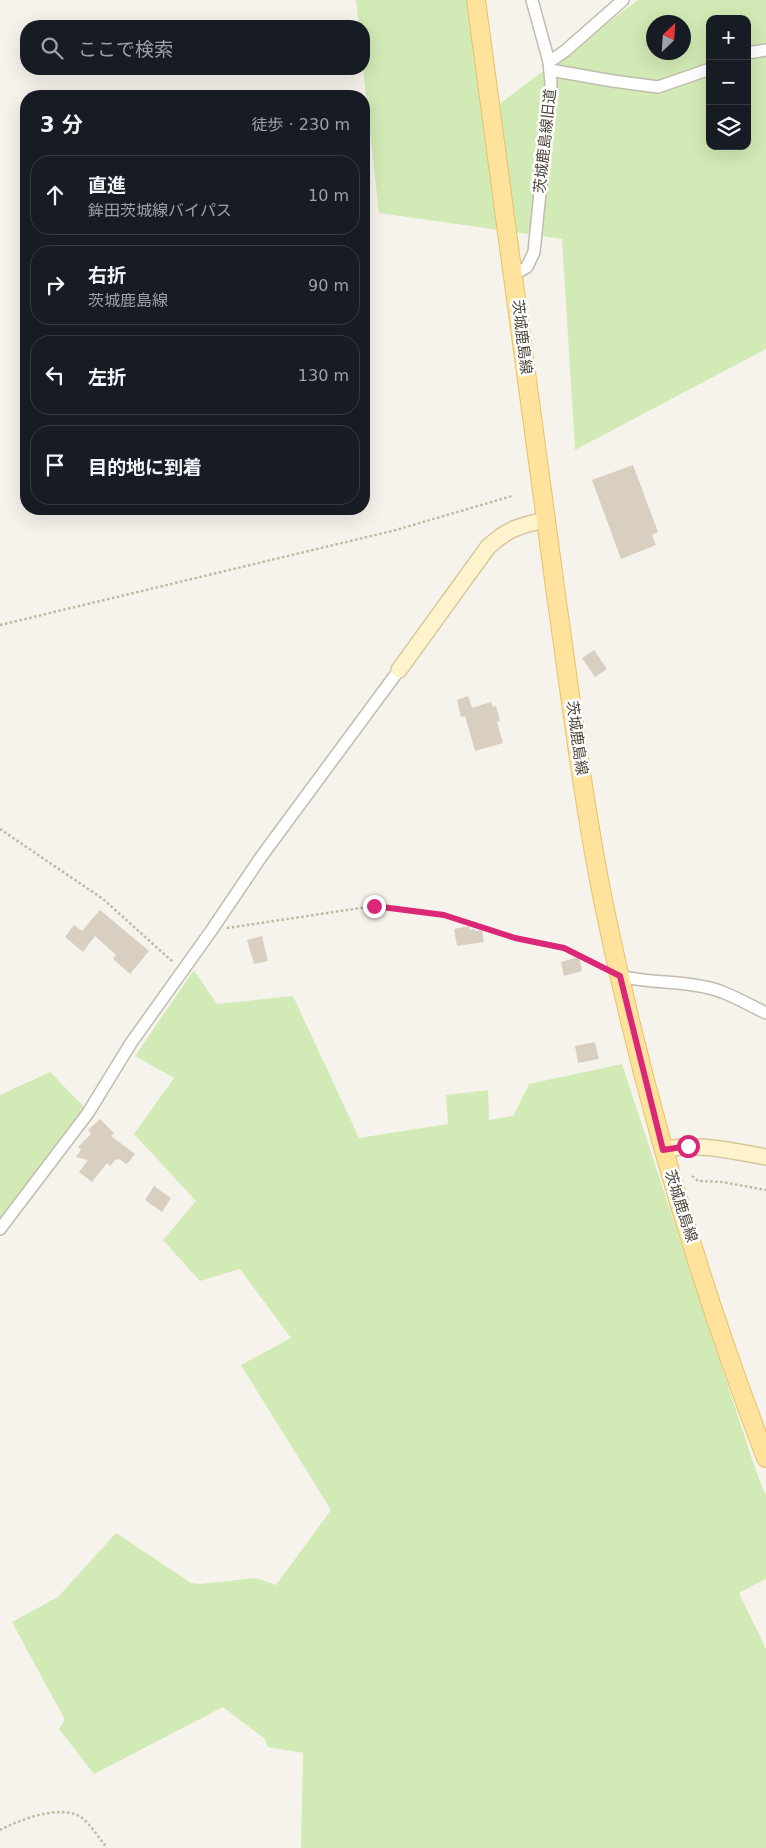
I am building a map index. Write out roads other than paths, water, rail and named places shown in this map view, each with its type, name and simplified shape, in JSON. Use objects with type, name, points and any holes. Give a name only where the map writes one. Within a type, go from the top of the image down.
[{"type":"main road","name":"茨城鹿島線","points":[[476,0],[546,520],[589,819],[603,901],[663,1150],[717,1319],[766,1458]]},
{"type":"street","name":"茨城鹿島線旧道","points":[[514,274],[528,267],[534,252],[551,82],[549,66],[532,0]]},
{"type":"street","points":[[549,66],[623,0]]},
{"type":"street","points":[[751,52],[766,50]]},
{"type":"street","points":[[549,66],[658,87],[706,70]]},
{"type":"street","points":[[0,1229],[88,1113],[131,1043],[261,857],[488,547],[511,529],[546,520]]},
{"type":"street","points":[[620,976],[638,980],[707,987],[766,1013]]},
{"type":"street","points":[[663,1150],[688,1146],[766,1157]]}]
